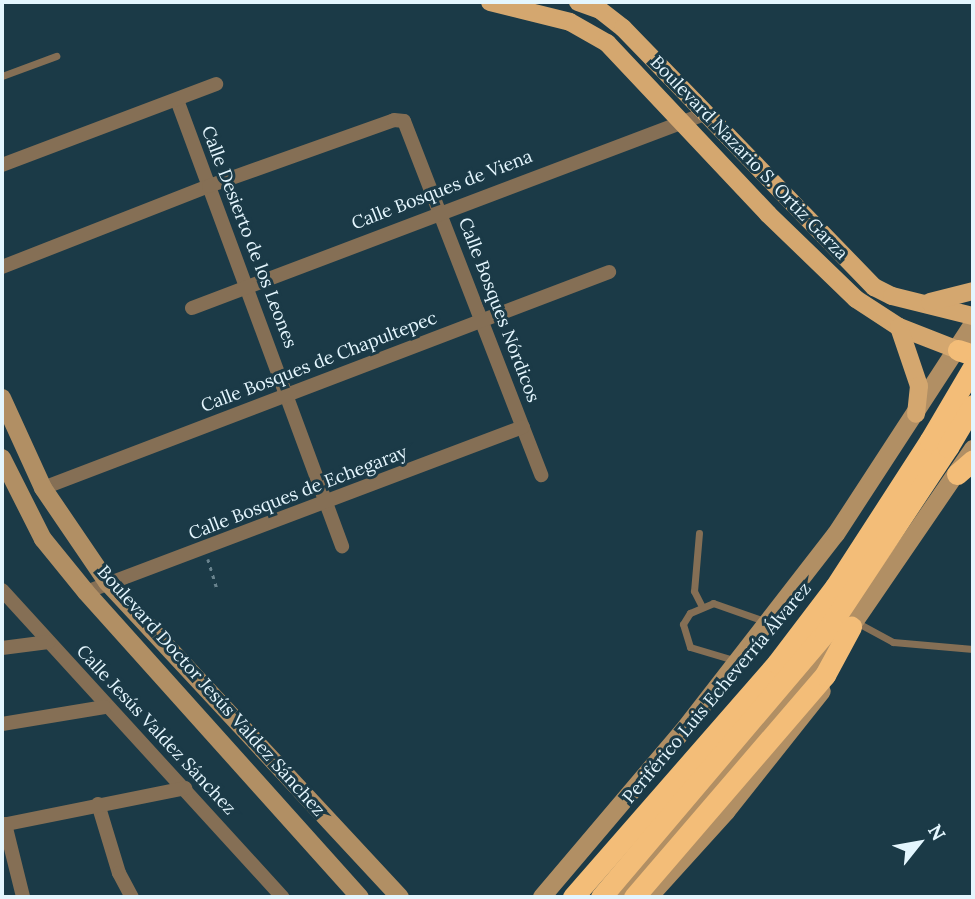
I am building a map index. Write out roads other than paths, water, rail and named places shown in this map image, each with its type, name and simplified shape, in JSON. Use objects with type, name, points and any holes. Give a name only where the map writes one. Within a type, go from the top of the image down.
[{"type":"highway","name":"Periférico Luis Echeverría Álvarez","points":[[601,897],[825,633],[939,444],[973,367]]},
{"type":"highway","name":"Periférico Luis Echeverría Álvarez","points":[[573,897],[777,663],[939,444],[973,405]]},
{"type":"highway","points":[[648,811],[666,774],[807,602],[934,406]]},
{"type":"highway","points":[[957,474],[973,460]]},
{"type":"highway","points":[[634,897],[830,668],[853,624]]},
{"type":"highway","points":[[742,753],[801,674],[825,633]]},
{"type":"main road","name":"Boulevard Nazario S. Ortiz Garza","points":[[490,2],[587,29],[607,43],[685,122],[768,215],[856,299],[899,327],[966,352]]},
{"type":"main road","name":"Boulevard Nazario S. Ortiz Garza","points":[[578,2],[601,6],[707,113],[858,273],[892,296],[973,316]]},
{"type":"main road","points":[[919,303],[946,302],[973,291]]},
{"type":"main road","points":[[934,406],[966,352],[973,324]]},
{"type":"main road","points":[[899,327],[916,371],[916,414]]},
{"type":"main road","name":"Boulevard Doctor Jesús Valdez Sánchez","points":[[2,398],[43,488],[107,582],[400,897]]},
{"type":"main road","points":[[542,897],[768,622],[836,534],[916,414],[952,398],[973,414]]},
{"type":"main road","points":[[617,897],[853,624],[973,449]]},
{"type":"main road","name":"Boulevard Doctor Jesús Valdez Sánchez","points":[[2,458],[43,539],[86,592],[360,897]]},
{"type":"main road","points":[[649,897],[806,714],[829,680],[830,668]]},
{"type":"street","points":[[2,165],[216,84]]},
{"type":"street","name":"Calle Desierto de los Leones","points":[[177,100],[248,286],[342,547]]},
{"type":"street","name":"Calle Bosques de Viena","points":[[192,308],[440,211],[707,113]]},
{"type":"street","name":"Calle Bosques Nórdicos","points":[[209,186],[394,120],[404,121],[541,475]]},
{"type":"street","points":[[2,267],[209,186]]},
{"type":"street","name":"Calle Bosques de Chapultepec","points":[[43,488],[609,272]]},
{"type":"street","name":"Calle Bosques de Echegaray","points":[[86,592],[107,582],[326,504],[523,427]]},
{"type":"street","name":"Calle Jesús Valdez Sánchez","points":[[2,590],[105,707],[185,788],[282,897]]},
{"type":"street","points":[[2,648],[49,642]]},
{"type":"street","points":[[2,724],[105,707]]},
{"type":"street","points":[[23,897],[4,824],[98,803],[185,788]]},
{"type":"street","points":[[98,803],[119,873],[132,897]]},
{"type":"lane","points":[[2,76],[56,56]]},
{"type":"lane","points":[[699,533],[694,591],[701,606]]},
{"type":"lane","points":[[737,661],[690,647],[683,624],[701,606],[713,603],[768,622]]},
{"type":"lane","points":[[853,624],[894,642],[973,649]]}]
